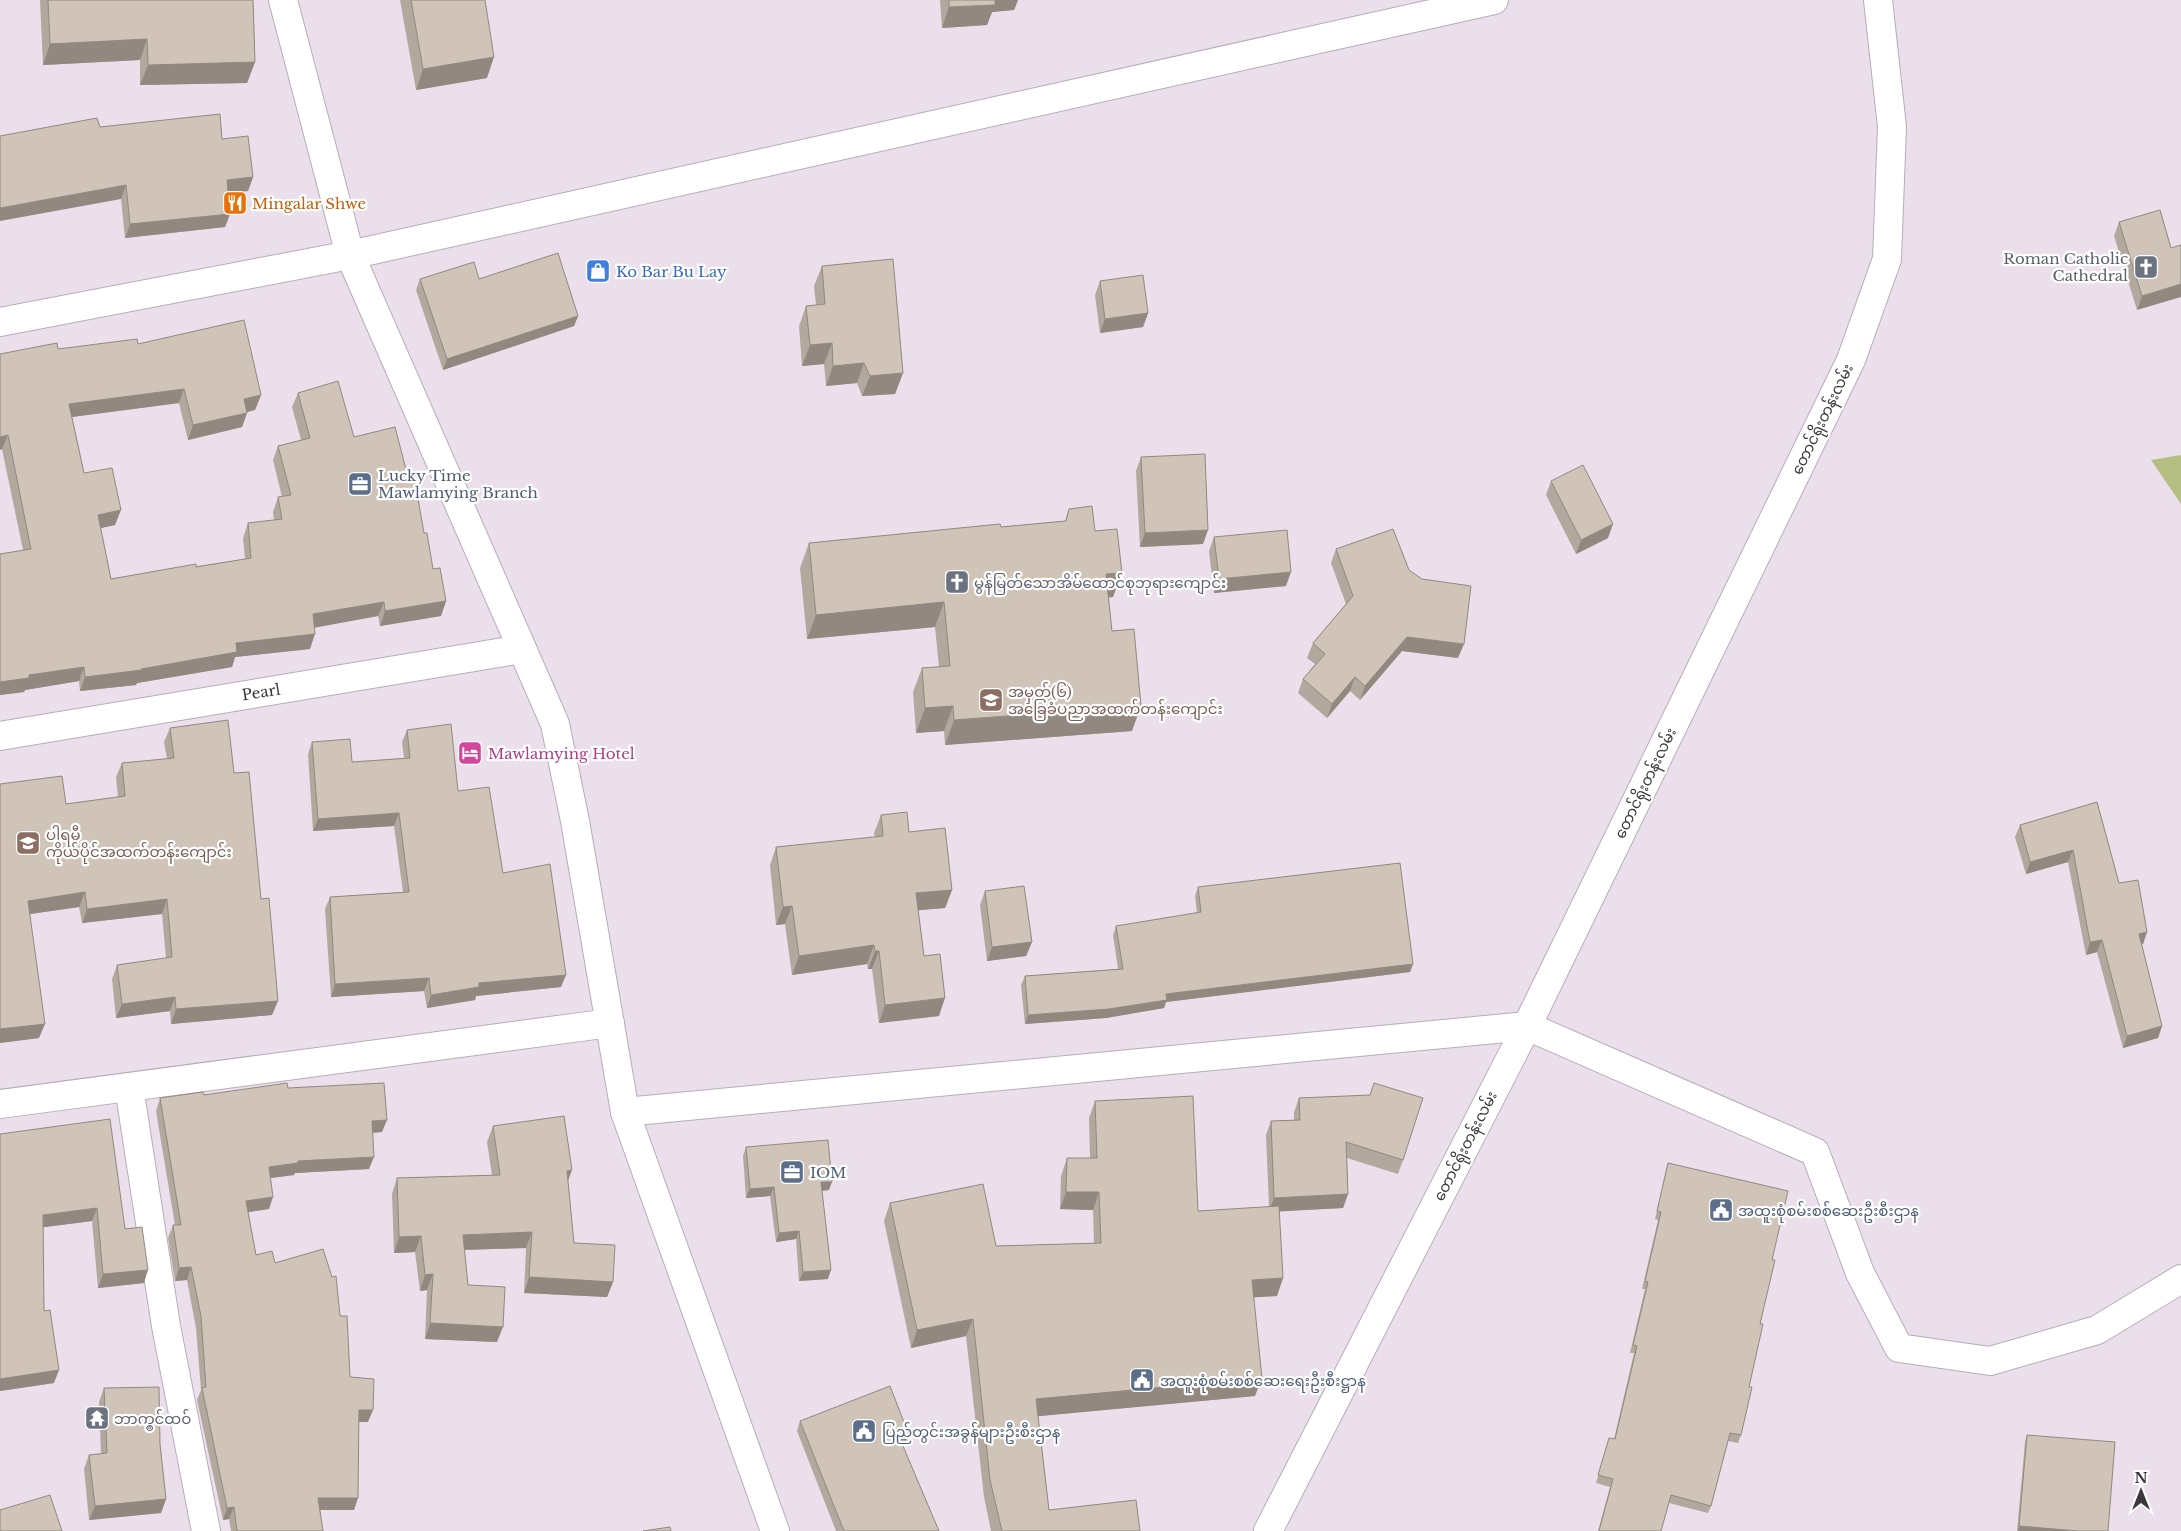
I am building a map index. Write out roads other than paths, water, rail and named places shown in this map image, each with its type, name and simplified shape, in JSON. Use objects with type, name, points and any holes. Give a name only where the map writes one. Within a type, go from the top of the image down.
[{"type":"street","points":[[283,0],[350,255],[555,724],[575,822],[625,1112],[775,1531]]},
{"type":"street","points":[[0,322],[350,255],[1494,0]]},
{"type":"street","name":"တောင်ရိုးတန်းလမ်း","points":[[1268,1531],[1527,1026],[1851,360],[1887,259],[1892,127],[1878,0]]},
{"type":"street","name":"Pearl","points":[[0,736],[522,649]]},
{"type":"street","points":[[0,1104],[610,1022]]},
{"type":"street","points":[[625,1112],[1527,1026],[1814,1152],[1860,1273],[1899,1348],[1990,1361],[2097,1330],[2181,1279]]},
{"type":"street","points":[[129,1087],[166,1326],[206,1531]]},
{"type":"place","name":"Mingalar Shwe","points":[[235,203]]},
{"type":"place","name":"Roman Catholic Cathedral","points":[[2146,267]]},
{"type":"place","name":"Ko Bar Bu Lay","points":[[598,271]]},
{"type":"place","name":"Lucky Time Mawlamying Branch","points":[[360,484]]},
{"type":"place","name":"မွန်မြတ်သောအိမ်ထောင်စုဘုရားကျောင်း","points":[[957,582]]},
{"type":"place","name":"အမှတ်(၆) အခြေခံပညာအထက်တန်းကျောင်း","points":[[991,700]]},
{"type":"place","name":"Mawlamying Hotel","points":[[470,753]]},
{"type":"place","name":"ပါရမီ ကိုယ်ပိုင်အထက်တန်းကျောင်း","points":[[28,843]]},
{"type":"place","name":"IOM","points":[[792,1172]]},
{"type":"place","name":"အထူးစုံစမ်းစစ်ဆေးဦးစီးဌာန","points":[[1721,1210]]},
{"type":"place","name":"အထူးစုံစမ်းစစ်ဆေးရေးဦးစီးဋ္ဌာန","points":[[1142,1380]]},
{"type":"place","name":"ဘာက္ၜၚ်ထဝ်","points":[[97,1418]]},
{"type":"place","name":"ပြည်တွင်းအခွန်များဦးစီးဌာန","points":[[864,1431]]}]
